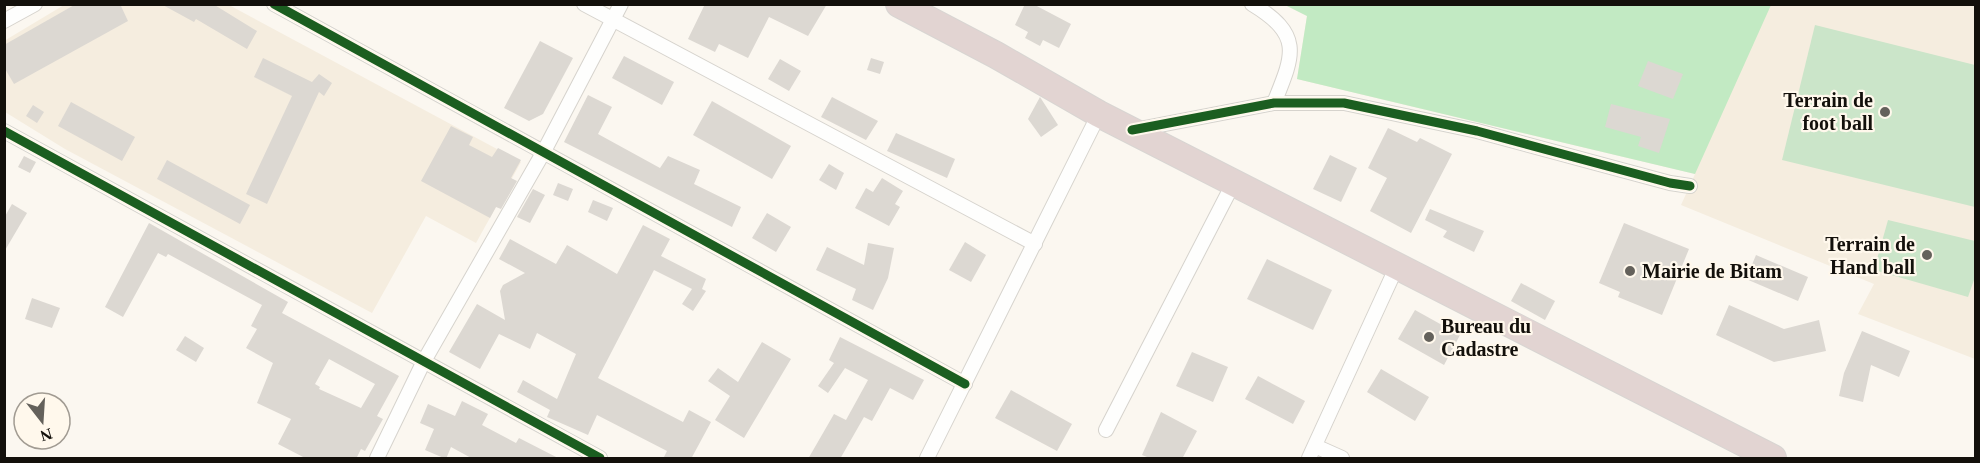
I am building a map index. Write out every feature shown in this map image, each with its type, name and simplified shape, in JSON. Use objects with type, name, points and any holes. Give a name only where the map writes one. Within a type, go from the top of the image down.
[{"type":"highway","points":[[899,4],[996,55],[1099,114],[1397,266],[1742,451],[1773,459]]},
{"type":"street","points":[[4,21],[35,4]]},
{"type":"street","points":[[274,4],[965,384]]},
{"type":"street","points":[[584,4],[1035,244]]},
{"type":"street","points":[[377,459],[424,362],[543,153],[621,4]]},
{"type":"street","points":[[1252,4],[1271,16],[1286,33],[1292,46],[1290,64],[1274,103]]},
{"type":"street","points":[[1132,130],[1274,103],[1344,103],[1477,131],[1670,183],[1690,186]]},
{"type":"street","points":[[927,459],[1099,114]]},
{"type":"street","points":[[4,130],[168,218],[600,459]]},
{"type":"street","points":[[1106,430],[1234,182]]},
{"type":"street","points":[[1342,459],[1312,452],[1397,266]]},
{"type":"shaded area","points":[[64,5],[229,5],[521,162],[476,243],[426,216],[372,313],[65,149],[5,112],[4,41]]},
{"type":"shaded area","points":[[1285,5],[1975,5],[1975,359],[1858,314],[1874,284],[1681,205],[1695,174],[1297,79],[1307,16]]},
{"type":"green space","points":[[1285,5],[1771,5],[1695,174],[1297,79],[1307,16]]},
{"type":"green space","name":"Terrain de foot ball","points":[[1815,25],[1975,65],[1975,207],[1782,160]]},
{"type":"green space","name":"Terrain de Hand ball","points":[[1888,220],[1975,241],[1975,277],[1968,297],[1874,270]]},
{"type":"building","points":[[76,4],[120,4],[128,21],[14,84],[4,67],[4,45]]},
{"type":"building","points":[[161,4],[213,4],[257,31],[247,49],[196,19],[194,22]]},
{"type":"building","points":[[705,4],[827,4],[808,36],[769,17],[748,58],[719,44],[715,52],[688,39]]},
{"type":"building","points":[[1025,4],[1033,4],[1071,24],[1059,48],[1043,40],[1040,46],[1025,38],[1028,32],[1015,25]]},
{"type":"building","points":[[540,41],[573,58],[543,114],[529,121],[504,108]]},
{"type":"building","points":[[624,56],[674,82],[662,105],[612,78]]},
{"type":"building","points":[[263,58],[312,82],[319,74],[332,83],[324,96],[319,92],[267,204],[246,194],[292,96],[254,77]]},
{"type":"building","points":[[871,58],[884,62],[880,74],[867,70]]},
{"type":"building","points":[[780,59],[801,71],[789,91],[768,79]]},
{"type":"building","points":[[1648,61],[1683,74],[1673,99],[1638,86]]},
{"type":"building","points":[[588,95],[612,107],[598,134],[660,168],[668,156],[700,170],[694,184],[741,207],[732,227],[564,142]]},
{"type":"building","points":[[832,97],[878,121],[866,140],[821,117]]},
{"type":"building","points":[[1040,97],[1058,125],[1041,137],[1028,119]]},
{"type":"building","points":[[712,101],[791,146],[772,179],[693,135]]},
{"type":"building","points":[[71,102],[135,137],[122,161],[58,126]]},
{"type":"building","points":[[1611,104],[1670,119],[1659,153],[1638,146],[1641,137],[1605,127]]},
{"type":"building","points":[[33,105],[44,112],[37,123],[26,116]]},
{"type":"building","points":[[451,126],[473,137],[469,145],[492,157],[498,148],[521,160],[511,178],[517,181],[501,209],[496,207],[490,218],[421,181]]},
{"type":"building","points":[[1388,128],[1417,142],[1420,138],[1452,154],[1411,233],[1370,211],[1387,178],[1368,168]]},
{"type":"building","points":[[896,133],[955,159],[947,178],[887,151]]},
{"type":"building","points":[[1330,155],[1357,168],[1341,202],[1313,189]]},
{"type":"building","points":[[24,156],[36,162],[30,173],[18,167]]},
{"type":"building","points":[[167,160],[250,205],[240,224],[157,179]]},
{"type":"building","points":[[829,164],[844,173],[836,190],[819,180]]},
{"type":"building","points":[[882,178],[903,191],[895,204],[900,207],[889,226],[855,208],[866,188],[873,192]]},
{"type":"building","points":[[558,183],[573,189],[568,201],[553,195]]},
{"type":"building","points":[[533,189],[545,195],[530,223],[517,217]]},
{"type":"building","points":[[593,200],[613,208],[607,221],[588,212]]},
{"type":"building","points":[[12,204],[27,213],[4,252],[4,218]]},
{"type":"building","points":[[1430,209],[1484,231],[1474,252],[1443,237],[1447,231],[1425,220]]},
{"type":"building","points":[[767,213],[791,227],[776,252],[752,238]]},
{"type":"building","points":[[149,223],[288,302],[282,313],[399,376],[377,416],[383,419],[365,451],[361,449],[356,459],[307,459],[278,444],[291,419],[257,403],[273,363],[246,348],[257,329],[251,326],[262,305],[168,254],[166,257],[158,253],[123,317],[105,307]],"holes":[[[329,359],[375,384],[361,408],[319,389],[320,387],[315,384]]]},
{"type":"building","name":"Mairie de Bitam","points":[[1624,223],[1689,249],[1662,315],[1618,297],[1620,292],[1599,283]]},
{"type":"building","points":[[643,225],[670,239],[661,256],[706,279],[702,289],[706,291],[693,311],[682,304],[692,289],[654,270],[598,378],[683,422],[689,410],[711,422],[691,459],[663,459],[667,451],[597,415],[588,435],[547,417],[550,410],[517,392],[523,380],[557,399],[576,354],[537,333],[530,349],[499,334],[480,369],[449,352],[477,304],[505,320],[500,291],[503,285],[525,273],[499,259],[510,239],[556,264],[567,245],[617,274]]},
{"type":"building","points":[[965,242],[986,255],[971,282],[949,270]]},
{"type":"building","points":[[868,243],[894,248],[888,278],[873,310],[852,300],[856,289],[816,270],[827,247],[864,265]]},
{"type":"building","points":[[1756,255],[1808,277],[1798,301],[1746,279]]},
{"type":"building","points":[[1267,259],[1332,290],[1313,330],[1247,299]]},
{"type":"building","points":[[1521,283],[1555,301],[1545,320],[1511,301]]},
{"type":"building","points":[[32,298],[60,308],[52,328],[25,319]]},
{"type":"building","points":[[1729,305],[1784,329],[1819,320],[1826,351],[1774,362],[1716,335]]},
{"type":"building","name":"Bureau du Cadastre","points":[[1415,310],[1460,335],[1444,365],[1398,339]]},
{"type":"building","points":[[1862,331],[1910,351],[1899,377],[1871,365],[1863,402],[1839,396],[1844,373]]},
{"type":"building","points":[[185,336],[204,348],[196,362],[176,350]]},
{"type":"building","points":[[840,337],[924,380],[913,400],[890,388],[872,421],[864,417],[840,459],[808,459],[834,414],[846,420],[868,380],[845,368],[828,393],[818,386],[834,363],[829,360]]},
{"type":"building","points":[[762,342],[791,359],[744,438],[715,420],[730,396],[708,381],[718,368],[738,382]]},
{"type":"building","points":[[1192,352],[1228,367],[1213,402],[1176,386]]},
{"type":"building","points":[[1381,369],[1429,397],[1415,421],[1367,392]]},
{"type":"building","points":[[1258,376],[1305,401],[1293,424],[1245,399]]},
{"type":"building","points":[[1011,390],[1072,424],[1057,451],[995,418]]},
{"type":"building","points":[[462,401],[488,414],[482,425],[516,443],[519,438],[560,459],[473,459],[451,447],[446,459],[425,450],[434,429],[420,423],[428,404],[455,416]]},
{"type":"building","points":[[1161,412],[1197,431],[1182,459],[1152,459],[1142,455]]},
{"type":"cycle path","points":[[274,4],[965,384]]},
{"type":"cycle path","points":[[1132,130],[1274,103],[1344,103],[1477,131],[1670,183],[1690,186]]},
{"type":"cycle path","points":[[4,131],[600,458]]},
{"type":"place","name":"Terrain de foot ball","points":[[1885,112]]},
{"type":"place","name":"Terrain de Hand ball","points":[[1927,255]]},
{"type":"place","name":"Mairie de Bitam","points":[[1630,271]]},
{"type":"place","name":"Bureau du Cadastre","points":[[1429,337]]}]
